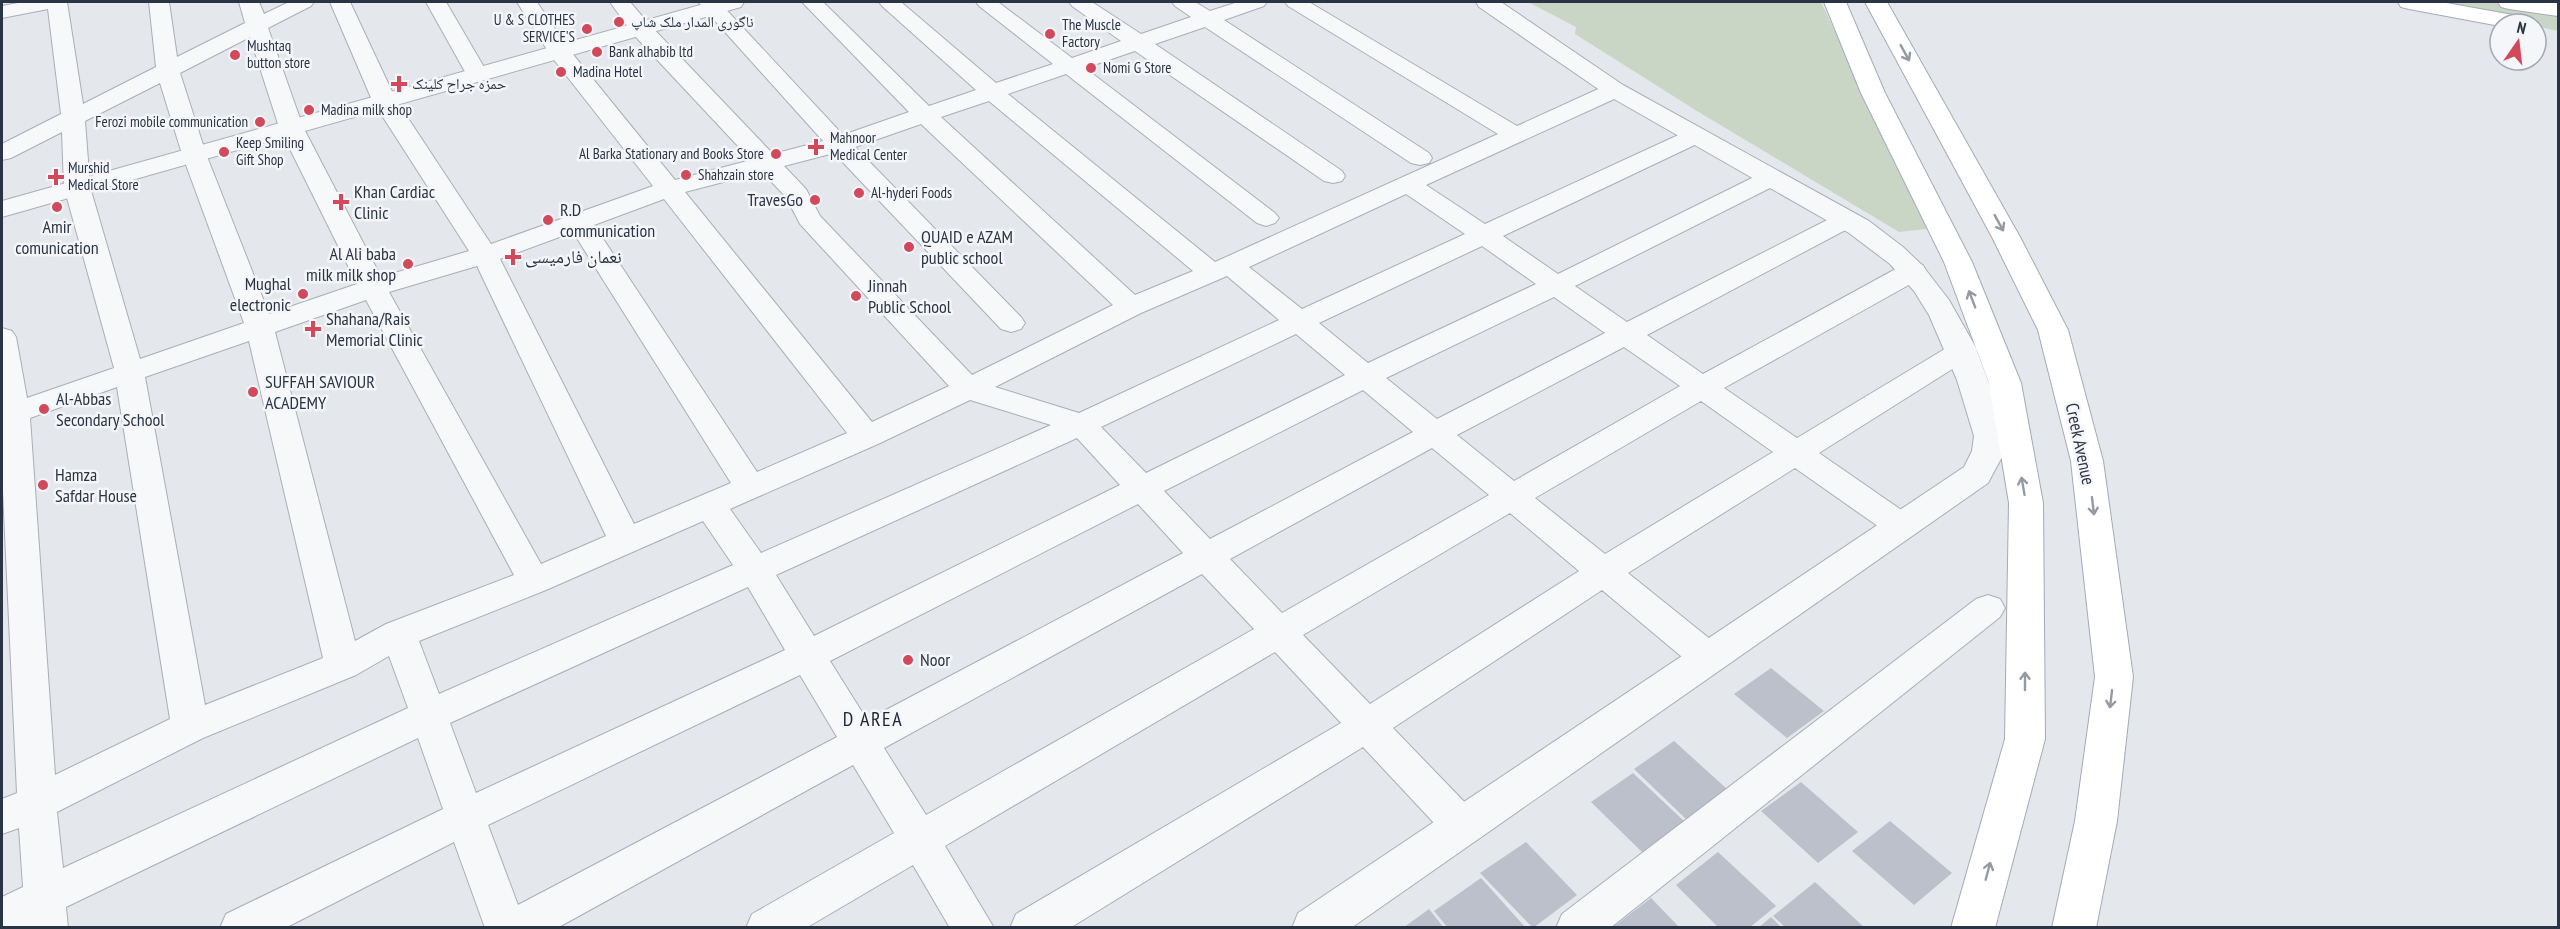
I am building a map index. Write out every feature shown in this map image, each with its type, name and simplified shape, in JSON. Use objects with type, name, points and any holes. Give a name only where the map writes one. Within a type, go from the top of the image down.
[{"type":"main road","points":[[1835,2],[1873,93],[1958,262],[2005,383],[2026,503],[2025,740],[1973,927]]},
{"type":"main road","name":"Creek Avenue","points":[[1876,2],[2006,237],[2053,330],[2087,461],[2114,677],[2096,821],[2074,927]]},
{"type":"main road","points":[[2409,2],[2488,17]]},
{"type":"main road","points":[[2508,2],[2559,10]]},
{"type":"street","points":[[2,12],[51,2]]},
{"type":"street","points":[[57,2],[73,118],[77,188],[130,374],[190,727]]},
{"type":"street","points":[[159,2],[168,71],[194,154],[260,327],[343,665]]},
{"type":"street","points":[[2,153],[168,71],[253,13],[304,2]]},
{"type":"street","points":[[339,2],[384,100],[485,255],[625,540]]},
{"type":"street","points":[[436,2],[477,74]]},
{"type":"street","points":[[527,2],[559,51],[867,437]]},
{"type":"street","points":[[620,2],[640,28],[796,194],[809,219],[968,390],[1081,424],[1462,826]]},
{"type":"street","points":[[812,2],[925,114],[1131,306]]},
{"type":"street","points":[[889,2],[992,92],[1221,268],[1299,320],[1707,657]]},
{"type":"street","points":[[986,2],[1266,218]]},
{"type":"street","points":[[1079,2],[1333,176]]},
{"type":"street","points":[[1182,2],[1414,171],[1484,235],[1901,526]]},
{"type":"street","points":[[8,415],[374,288],[485,255],[668,189],[839,144],[1257,2]]},
{"type":"street","points":[[1295,2],[1516,135]]},
{"type":"street","points":[[1314,927],[1976,475],[1987,458],[1990,440],[1985,414],[1963,350],[1948,320],[1913,271],[1894,252],[1859,227],[1615,90],[1487,2]]},
{"type":"street","points":[[2,209],[640,28],[718,3],[839,144],[1011,323]]},
{"type":"street","points":[[253,13],[291,127],[374,288],[534,581]]},
{"type":"street","points":[[2,817],[37,803],[190,727],[343,665],[399,634],[534,581],[867,437],[968,390],[1131,306],[1221,268],[1414,171],[1516,135],[1615,90]]},
{"type":"street","points":[[2,916],[46,912],[428,716],[1081,424],[1695,136]]},
{"type":"street","points":[[241,927],[465,817],[807,656],[1366,376],[1556,285],[1769,178]]},
{"type":"street","points":[[516,927],[1435,433],[1844,220]]},
{"type":"street","points":[[579,222],[750,486]]},
{"type":"street","points":[[767,927],[920,841],[1702,387],[1913,271]]},
{"type":"street","points":[[2,337],[46,912]]},
{"type":"street","points":[[1031,927],[1368,726],[1603,572],[1963,350]]},
{"type":"street","points":[[709,505],[756,571],[973,927]]},
{"type":"street","points":[[1577,927],[1988,608]]},
{"type":"street","points":[[399,634],[506,927]]},
{"type":"green space","points":[[1528,2],[1821,2],[1927,229],[1899,232],[1697,111],[1575,34],[1576,27]]},
{"type":"green space","points":[[2437,2],[2558,2],[2558,31],[2548,29],[2548,12],[2488,12],[2488,16]]},
{"type":"building","points":[[1771,668],[1824,711],[1787,738],[1734,694]]},
{"type":"building","points":[[1674,741],[1727,789],[1686,819],[1634,769]]},
{"type":"building","points":[[1633,773],[1685,822],[1643,853],[1591,802]]},
{"type":"building","points":[[1801,782],[1858,832],[1818,863],[1761,811]]},
{"type":"building","points":[[1890,821],[1952,873],[1914,905],[1852,851]]},
{"type":"building","points":[[1526,842],[1577,895],[1533,928],[1480,873]]},
{"type":"building","points":[[1718,852],[1776,906],[1749,928],[1719,928],[1676,885]]},
{"type":"building","points":[[1481,878],[1526,928],[1448,928],[1434,911]]},
{"type":"building","points":[[1815,882],[1865,928],[1786,928],[1773,916]]},
{"type":"building","points":[[1651,898],[1680,928],[1612,928]]},
{"type":"building","points":[[1429,909],[1444,928],[1403,928]]},
{"type":"building","points":[[1771,917],[1782,928],[1758,928]]},
{"type":"place","name":"ناگوری المدار ملک شاپ","points":[[619,22]]},
{"type":"place","name":"U & S CLOTHES SERVICE'S","points":[[587,29]]},
{"type":"place","name":"The Muscle Factory","points":[[1050,34]]},
{"type":"place","name":"Bank alhabib ltd","points":[[597,52]]},
{"type":"place","name":"Mushtaq button store","points":[[235,55]]},
{"type":"place","name":"Nomi G Store","points":[[1091,68]]},
{"type":"place","name":"Madina Hotel","points":[[561,72]]},
{"type":"place","name":"حمزہ جراح کلینک","points":[[399,84]]},
{"type":"place","name":"Madina milk shop","points":[[309,110]]},
{"type":"place","name":"Ferozi mobile communication","points":[[260,122]]},
{"type":"place","name":"Mahnoor Medical Center","points":[[816,147]]},
{"type":"place","name":"Keep Smiling Gift Shop","points":[[224,152]]},
{"type":"place","name":"Al Barka Stationary and Books Store","points":[[776,154]]},
{"type":"place","name":"Shahzain store","points":[[686,175]]},
{"type":"place","name":"Murshid Medical Store","points":[[56,177]]},
{"type":"place","name":"Al-hyderi Foods","points":[[859,193]]},
{"type":"place","name":"TravesGo","points":[[815,200]]},
{"type":"place","name":"Khan Cardiac Clinic","points":[[341,202]]},
{"type":"place","name":"Amir comunication","points":[[57,207]]},
{"type":"place","name":"R.D communication","points":[[548,220]]},
{"type":"place","name":"QUAID e AZAM public school","points":[[909,247]]},
{"type":"place","name":"نعمان فارمیسی","points":[[513,257]]},
{"type":"place","name":"Al Ali baba milk milk shop","points":[[408,264]]},
{"type":"place","name":"Mughal electronic","points":[[303,294]]},
{"type":"place","name":"Jinnah Public School","points":[[856,296]]},
{"type":"place","name":"Shahana/Rais Memorial Clinic","points":[[313,329]]},
{"type":"place","name":"SUFFAH SAVIOUR ACADEMY","points":[[253,392]]},
{"type":"place","name":"Al-Abbas Secondary School","points":[[44,409]]},
{"type":"place","name":"Hamza Safdar House","points":[[43,485]]},
{"type":"place","name":"Noor","points":[[908,660]]},
{"type":"district","name":"D AREA","points":[[873,719]]}]
